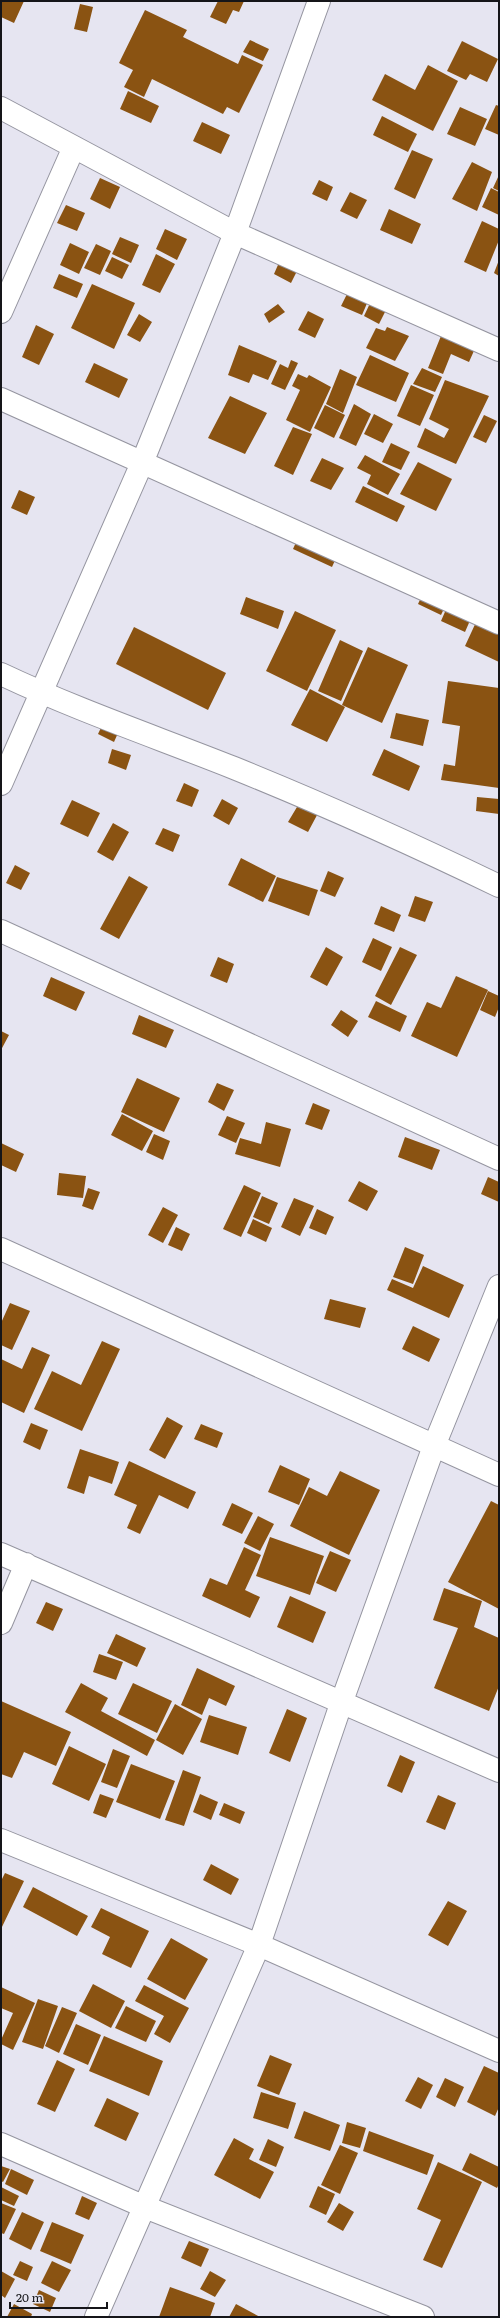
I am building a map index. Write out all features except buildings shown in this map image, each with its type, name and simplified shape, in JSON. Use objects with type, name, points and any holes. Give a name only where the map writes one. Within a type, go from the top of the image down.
[{"type":"street","points":[[1,784],[40,692],[142,463],[235,233],[319,1]]},
{"type":"street","points":[[1,108],[235,233],[499,350]]},
{"type":"street","points":[[1,312],[74,147]]},
{"type":"street","points":[[1,399],[499,623]]},
{"type":"street","points":[[1,674],[40,692],[236,769],[499,886]]},
{"type":"street","points":[[1,931],[499,1159]]},
{"type":"street","points":[[1,1249],[499,1475]]},
{"type":"street","points":[[96,2317],[259,1945],[342,1701],[434,1446],[499,1286]]},
{"type":"street","points":[[1,1554],[342,1701],[499,1771]]},
{"type":"street","points":[[1,1623],[26,1564]]},
{"type":"street","points":[[1,1840],[259,1945],[499,2051]]},
{"type":"street","points":[[1,2144],[145,2207],[423,2317]]}]
